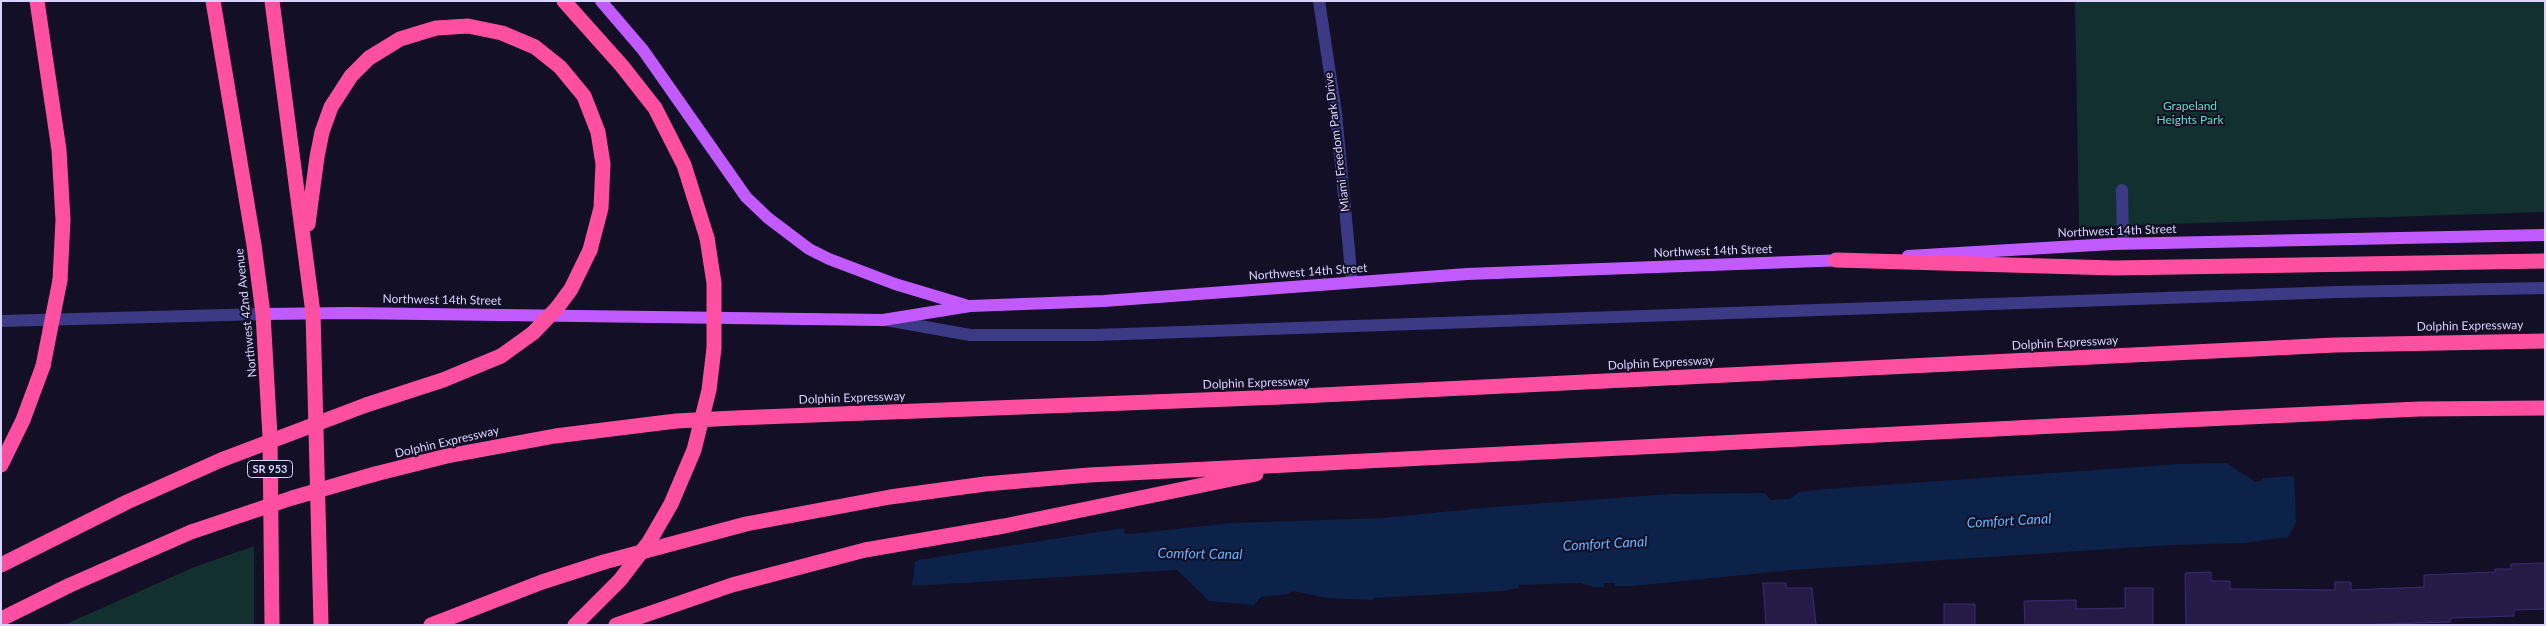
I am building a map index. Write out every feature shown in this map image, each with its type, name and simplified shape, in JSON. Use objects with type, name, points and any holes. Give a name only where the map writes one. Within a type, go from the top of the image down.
[{"type":"highway","points":[[1,466],[24,420],[43,366],[60,280],[63,220],[59,150],[37,1]]},
{"type":"highway","points":[[208,1],[217,29]]},
{"type":"highway","name":"Northwest 42nd Avenue","points":[[213,1],[245,188],[263,314],[270,437],[272,625]]},
{"type":"highway","points":[[272,1],[313,313],[321,625]]},
{"type":"highway","points":[[564,1],[628,73],[655,108],[684,165],[707,238],[714,283],[714,348],[709,390],[691,459],[671,504],[649,542],[620,580],[575,625]]},
{"type":"highway","points":[[1,565],[127,502],[221,460],[366,406],[443,380],[501,356],[533,334],[553,313],[571,289],[590,250],[601,208],[603,164],[598,132],[584,96],[560,67],[535,47],[489,29],[459,26],[422,30],[400,38],[369,58],[344,85],[332,107],[319,145],[305,246]]},
{"type":"highway","points":[[1836,260],[2114,268],[2545,261]]},
{"type":"highway","name":"Dolphin Expressway","points":[[1,619],[70,585],[191,532],[292,498],[375,474],[448,456],[555,436],[676,421],[1280,397],[2336,345],[2545,341]]},
{"type":"highway","points":[[431,625],[524,589],[604,562],[746,524],[818,509],[934,490],[1036,479],[2342,412],[2545,408]]},
{"type":"highway","points":[[616,625],[732,585],[865,550],[1004,526],[1302,464]]},
{"type":"main road","points":[[601,1],[643,50],[746,197],[768,218],[809,249],[829,259],[895,284],[970,306]]},
{"type":"main road","name":"Northwest 14th Street","points":[[263,314],[883,320],[970,306],[1104,301],[1467,274],[1836,260],[2124,243],[2545,235]]},
{"type":"street","name":"Miami Freedom Park Drive","points":[[1319,1],[1336,113],[1352,282]]},
{"type":"street","points":[[2122,190],[2124,243]]},
{"type":"street","name":"Northwest 14th Street","points":[[883,320],[970,335],[1095,335],[2338,292],[2545,288]]},
{"type":"street","name":"Northwest 14th Street","points":[[1,320],[263,314]]},
{"type":"green space","name":"Grapeland Heights Park","points":[[2075,1],[2545,1],[2545,212],[2079,227]]},
{"type":"green space","points":[[254,546],[254,625],[64,625],[192,568]]},
{"type":"water","name":"Comfort Canal","points":[[2226,463],[2256,482],[2261,481],[2263,478],[2294,476],[2296,522],[2288,537],[2244,543],[2172,545],[1792,570],[1633,586],[1615,586],[1615,583],[1604,583],[1604,587],[1593,587],[1581,583],[1519,585],[1519,588],[1503,591],[1373,598],[1372,600],[1326,598],[1293,591],[1288,594],[1261,597],[1254,605],[1209,601],[1177,570],[912,586],[915,562],[918,560],[1124,528],[1124,533],[1131,534],[1231,523],[1383,518],[1492,507],[1670,494],[1762,493],[1766,494],[1770,500],[1790,499],[1799,492],[1826,489],[2180,464]]},
{"type":"building","points":[[2545,563],[2545,609],[2514,610],[2514,616],[2450,618],[2450,622],[2352,625],[2186,625],[2185,573],[2211,572],[2211,581],[2230,581],[2230,589],[2335,590],[2335,582],[2351,582],[2351,590],[2424,587],[2424,575],[2496,572],[2495,569],[2511,569],[2511,564]]},
{"type":"building","points":[[1763,583],[1786,583],[1786,588],[1812,588],[1816,625],[1766,625]]},
{"type":"building","points":[[2125,588],[2153,588],[2153,625],[2025,625],[2024,601],[2076,600],[2076,609],[2125,608]]},
{"type":"building","points":[[1944,604],[1975,604],[1975,625],[1944,625]]}]
